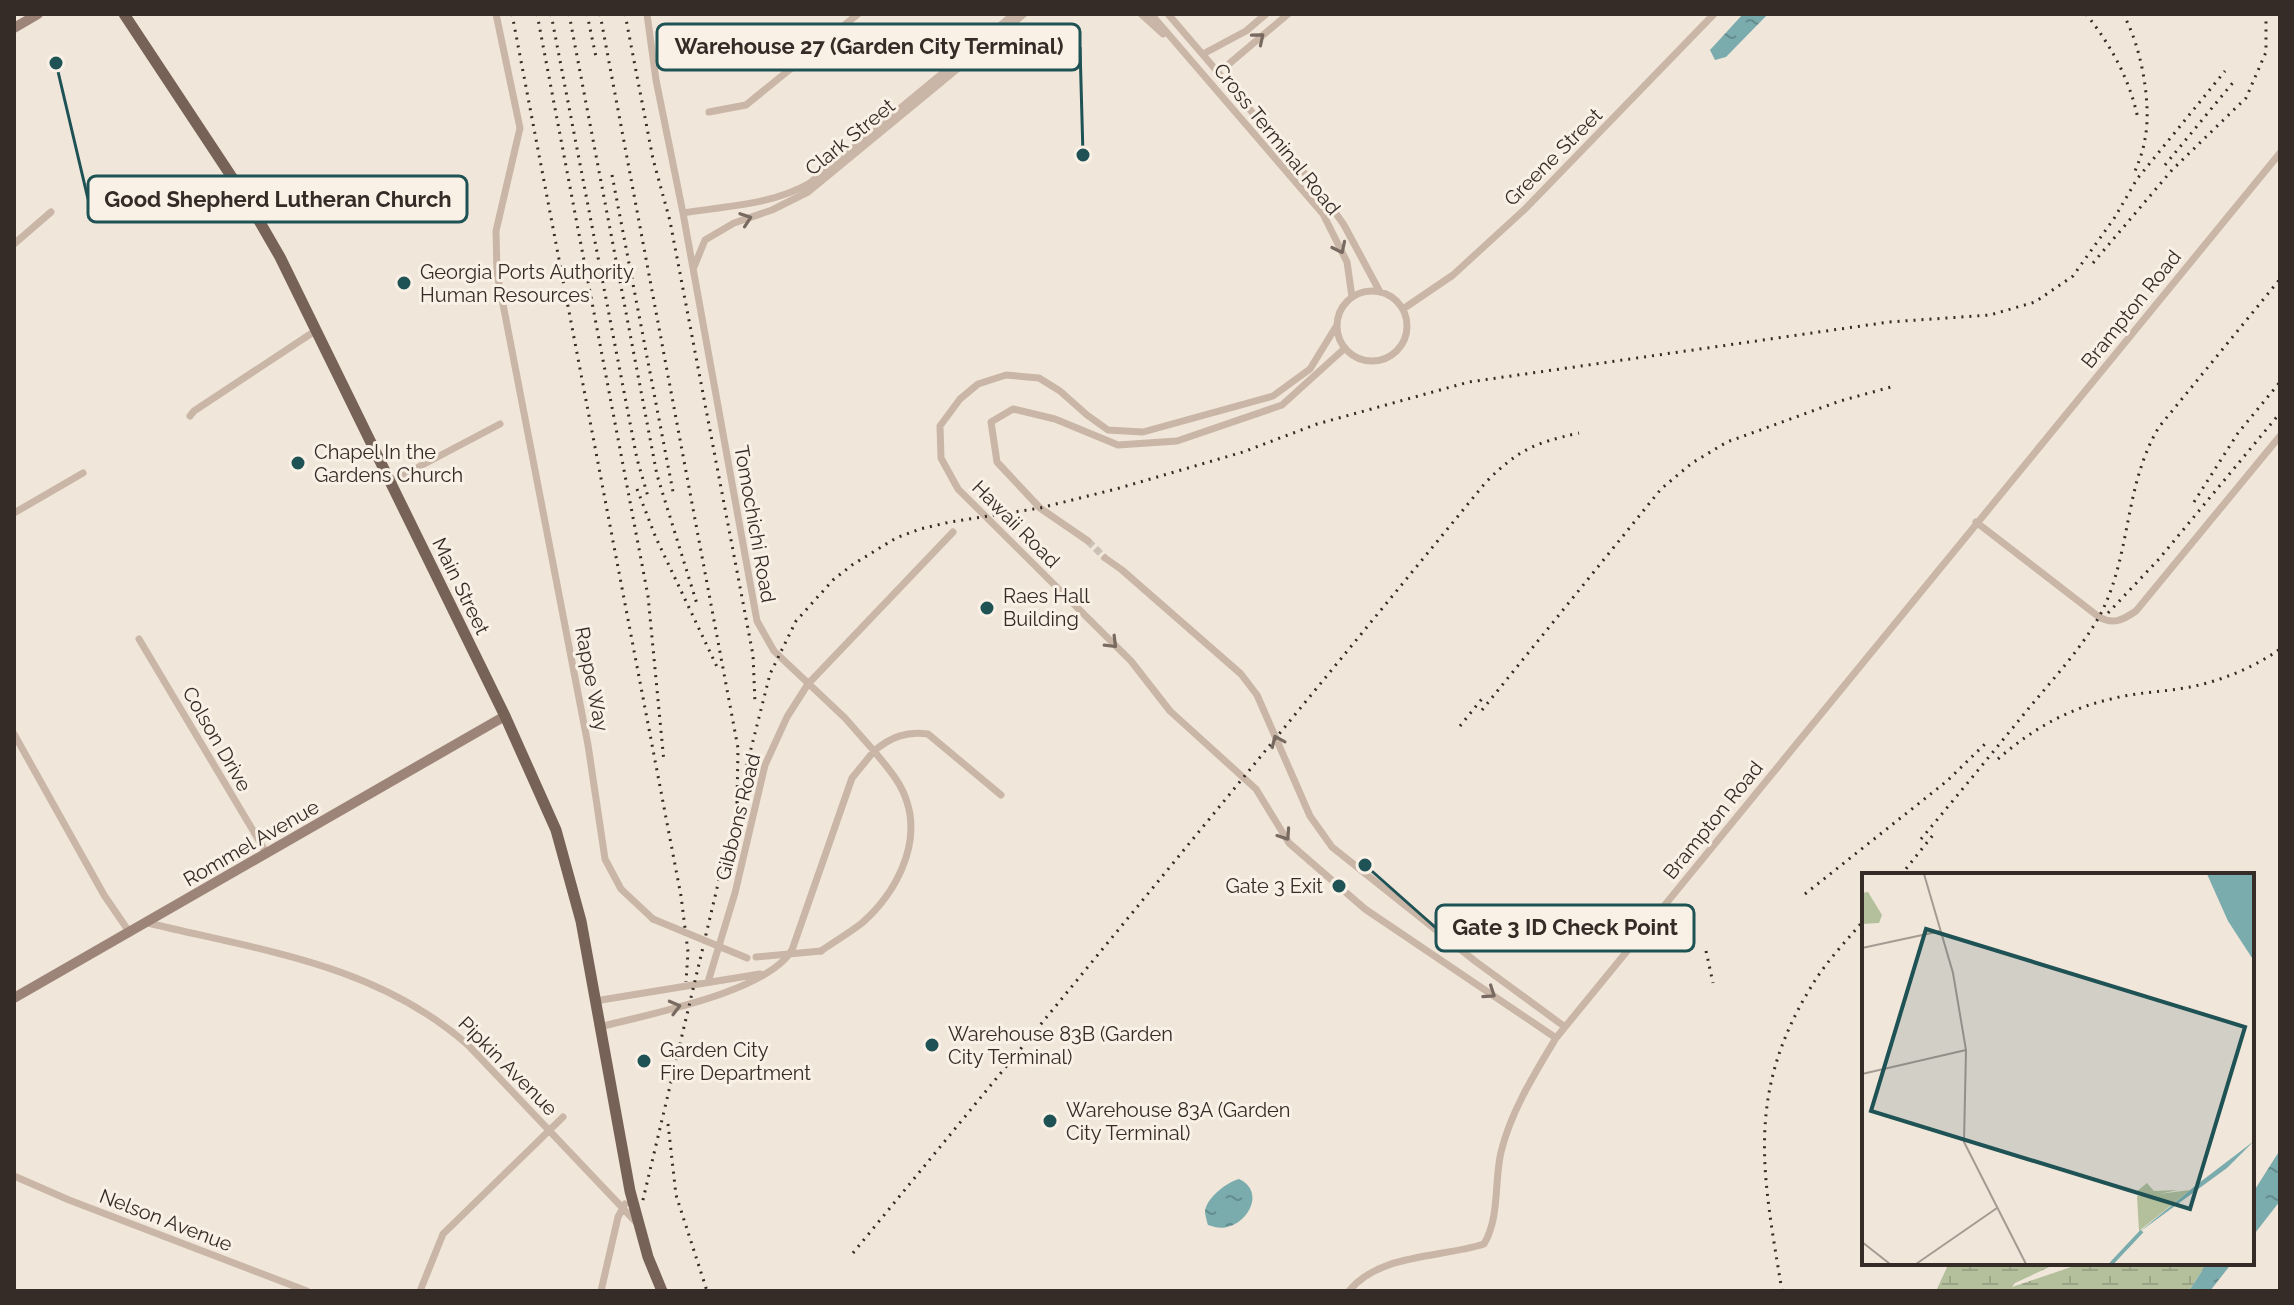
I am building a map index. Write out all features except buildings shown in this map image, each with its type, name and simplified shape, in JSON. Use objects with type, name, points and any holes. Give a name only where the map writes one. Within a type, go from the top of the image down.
[{"type":"main road","name":"Main Street","points":[[124,14],[259,221],[545,802],[564,854],[581,921],[638,1225],[662,1291]]},
{"type":"street","points":[[14,28],[38,14]]},
{"type":"street","name":"Rappe Way","points":[[496,14],[520,128],[496,231],[497,273],[585,730],[605,859],[621,889],[653,919],[752,957],[821,951],[863,922],[880,902],[897,881],[911,843],[908,804],[897,779],[874,751]]},
{"type":"street","name":"Tomochichi Road","points":[[647,14],[656,80],[757,621],[774,651],[845,718],[874,751]]},
{"type":"street","points":[[709,112],[746,105],[858,14]]},
{"type":"street","points":[[996,14],[1006,25]]},
{"type":"street","name":"Clark Street","points":[[693,269],[705,240],[734,223],[772,210],[808,192],[1006,25],[1014,14]]},
{"type":"street","name":"Clark Street","points":[[683,213],[770,200],[793,193],[810,183],[1006,25],[1024,14]]},
{"type":"street","points":[[1141,14],[1190,59]]},
{"type":"street","name":"Cross Terminal Road","points":[[1151,14],[1323,214],[1347,262],[1352,297]]},
{"type":"street","name":"Cross Terminal Road","points":[[1168,14],[1323,195],[1344,225],[1380,292]]},
{"type":"street","points":[[1203,54],[1246,31],[1266,14]]},
{"type":"street","points":[[1230,63],[1288,14]]},
{"type":"street","name":"Greene Street","points":[[1403,309],[1453,275],[1525,209],[1714,14]]},
{"type":"street","name":"Brampton Road","points":[[1349,1291],[1359,1278],[1393,1265],[1484,1244],[1492,1230],[1501,1153],[1510,1125],[1556,1038],[2280,153]]},
{"type":"street","points":[[14,244],[51,212]]},
{"type":"street","points":[[1368,291],[1380,292],[1397,301],[1403,309],[1407,331],[1403,342],[1387,358],[1364,360],[1353,356],[1339,340],[1337,325],[1341,309],[1352,297],[1368,291]]},
{"type":"street","name":"Hawaii Road","points":[[1337,325],[1310,369],[1273,396],[1143,432],[1108,430],[1039,378],[1006,375],[978,384],[960,399],[940,426],[941,458],[958,489],[1131,661],[1170,711],[1256,789],[1289,843],[1365,909],[1556,1038]]},
{"type":"street","points":[[190,416],[218,394],[315,331]]},
{"type":"street","name":"Hawaii Road","points":[[1088,541],[1040,508],[997,462],[991,422],[1013,409],[1055,419],[1118,445],[1177,441],[1282,405],[1345,348]]},
{"type":"street","points":[[390,482],[500,424]]},
{"type":"street","points":[[1976,522],[2099,617],[2115,622],[2136,611],[2280,436]]},
{"type":"street","points":[[14,513],[83,473]]},
{"type":"street","name":"Gibbons Road","points":[[708,982],[735,893],[765,765],[787,717],[808,684],[953,532]]},
{"type":"street","points":[[1105,558],[1241,674],[1257,695],[1310,816],[1332,847],[1475,961],[1565,1027]]},
{"type":"street","name":"Colson Drive","points":[[139,639],[267,854]]},
{"type":"street","name":"Rommel Avenue","points":[[14,998],[505,716]]},
{"type":"street","points":[[14,734],[104,895],[130,933]]},
{"type":"street","points":[[600,1027],[708,999],[779,967],[792,950],[852,778],[874,751],[902,734],[928,734],[1001,795]]},
{"type":"street","name":"Pipkin Avenue","points":[[148,923],[326,965],[360,977],[393,994],[447,1027],[492,1069],[624,1207]]},
{"type":"street","points":[[595,1001],[770,972]]},
{"type":"street","points":[[420,1291],[443,1234],[563,1117]]},
{"type":"street","name":"Nelson Avenue","points":[[14,1176],[307,1291]]},
{"type":"street","points":[[601,1291],[618,1217],[630,1191]]},
{"type":"street","name":"Main Street","points":[[624,1207],[638,1225]]},
{"type":"green space","points":[[1948,1265],[2054,1265],[2012,1287],[2077,1265],[2206,1265],[2189,1291],[1936,1291]]},
{"type":"water","points":[[1743,14],[1768,14],[1726,57],[1715,60],[1710,50]]},
{"type":"water","points":[[2280,1150],[2280,1201],[2254,1234],[2254,1191]]},
{"type":"water","points":[[1239,1179],[1251,1191],[1251,1206],[1247,1213],[1227,1227],[1208,1225],[1205,1212],[1209,1201],[1223,1187]]},
{"type":"water","points":[[2206,1265],[2230,1265],[2210,1291],[2189,1291]]},
{"type":"tunnel","points":[[1088,541],[1105,558]]},
{"type":"railway","points":[[512,14],[681,896],[688,952],[686,982]]},
{"type":"railway","points":[[537,14],[648,596],[664,762]]},
{"type":"railway","points":[[551,14],[637,459],[649,500]]},
{"type":"railway","points":[[569,14],[657,475],[697,604]]},
{"type":"railway","points":[[587,14],[596,57]]},
{"type":"railway","points":[[600,14],[738,748],[737,804],[642,1204]]},
{"type":"railway","points":[[625,14],[653,159],[670,221],[753,655],[755,703]]},
{"type":"railway","points":[[2086,14],[2118,64],[2138,119]]},
{"type":"railway","points":[[2123,14],[2140,58],[2146,92],[2147,125],[2133,176]]},
{"type":"railway","points":[[2093,263],[2172,170],[2246,98],[2266,52],[2266,14]]},
{"type":"railway","points":[[737,804],[770,674],[796,621],[833,580],[896,538],[950,522],[1040,508],[1116,489],[1243,452],[1317,424],[1469,382],[1889,322],[1990,315],[2035,302],[2073,276],[2115,217],[2137,179],[2225,71]]},
{"type":"railway","points":[[2165,165],[2235,80]]},
{"type":"railway","points":[[612,175],[674,497]]},
{"type":"railway","points":[[1921,839],[2092,629],[2110,594],[2139,473],[2159,427],[2280,279]]},
{"type":"railway","points":[[2194,502],[2238,433],[2280,382]]},
{"type":"railway","points":[[1482,710],[1661,489],[1692,463],[1727,442],[1840,401],[1891,387]]},
{"type":"railway","points":[[2108,613],[2159,559],[2280,413]]},
{"type":"railway","points":[[853,1253],[1486,482],[1528,449],[1579,433]]},
{"type":"railway","points":[[637,489],[656,538],[719,671]]},
{"type":"railway","points":[[1998,759],[2037,730],[2079,709],[2121,697],[2214,681],[2249,667],[2280,649]]},
{"type":"railway","points":[[1460,726],[1485,695]]},
{"type":"railway","points":[[1805,894],[1947,781],[1985,744]]},
{"type":"railway","points":[[1903,873],[1933,835]]},
{"type":"railway","points":[[1782,1291],[1765,1172],[1768,1100],[1776,1064],[1790,1026],[1829,961],[1862,922]]},
{"type":"railway","points":[[1706,951],[1713,983]]},
{"type":"railway","points":[[668,1124],[676,1195],[707,1291]]},
{"type":"place","name":"Good Shepherd Lutheran Church","points":[[56,63]]},
{"type":"place","name":"Warehouse 27 (Garden City Terminal)","points":[[1083,155]]},
{"type":"place","name":"Georgia Ports Authority Human Resources","points":[[404,283]]},
{"type":"place","name":"Chapel In the Gardens Church","points":[[298,463]]},
{"type":"place","name":"Raes Hall Building","points":[[987,608]]},
{"type":"place","name":"Gate 3 ID Check Point","points":[[1365,865]]},
{"type":"place","name":"Gate 3 Exit","points":[[1339,886]]},
{"type":"place","name":"Warehouse 83B (Garden City Terminal)","points":[[932,1045]]},
{"type":"place","name":"Garden City Fire Department","points":[[644,1061]]},
{"type":"place","name":"Warehouse 83A (Garden City Terminal)","points":[[1050,1121]]}]
